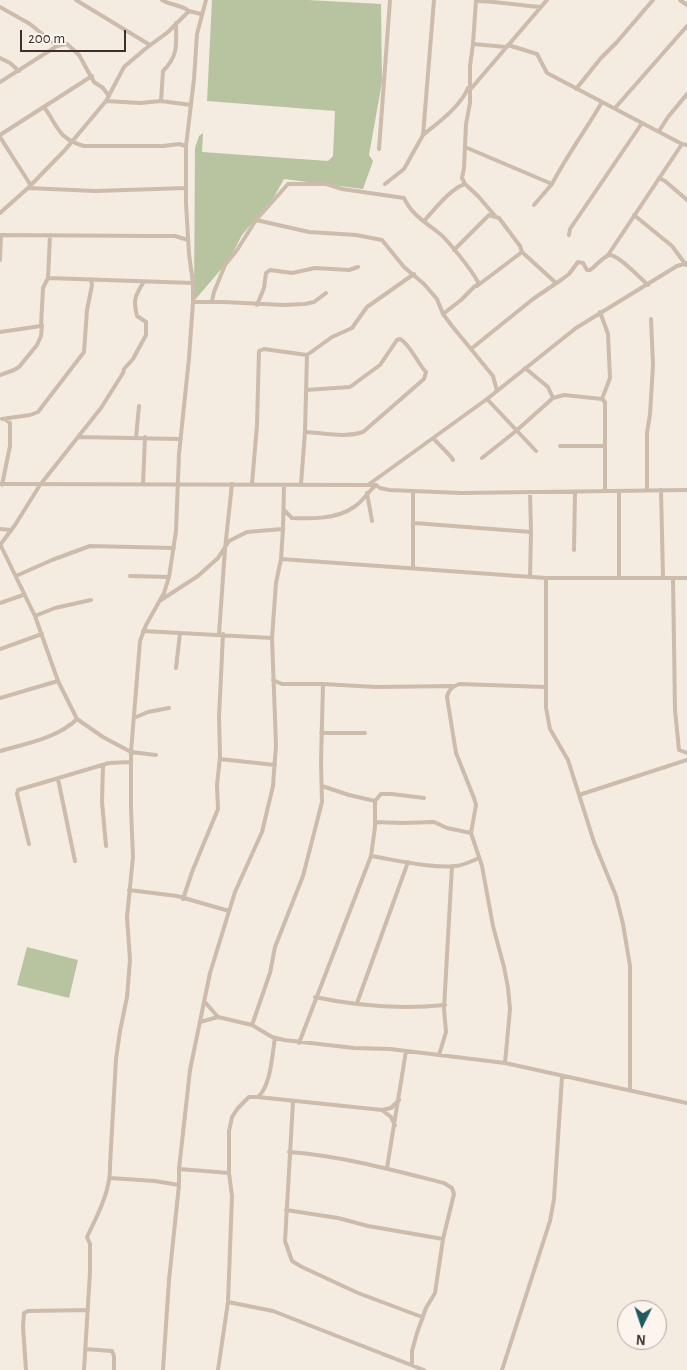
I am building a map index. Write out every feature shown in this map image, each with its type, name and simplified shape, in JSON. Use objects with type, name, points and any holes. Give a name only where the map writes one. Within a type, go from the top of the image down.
[{"type":"street","points":[[76,0],[150,45]]},
{"type":"street","points":[[162,0],[167,4],[201,14]]},
{"type":"street","points":[[84,1370],[90,1257],[90,1244],[87,1237],[101,1206],[110,1178],[116,1059],[127,997],[130,960],[127,923],[133,857],[131,752],[140,641],[143,631],[164,593],[174,548],[179,454],[193,302],[188,240],[186,146],[197,34],[206,0]]},
{"type":"street","points":[[378,150],[390,0]]},
{"type":"street","points":[[424,135],[434,0]]},
{"type":"street","points":[[469,92],[547,0]]},
{"type":"street","points":[[576,89],[652,0]]},
{"type":"street","points":[[680,0],[687,6]]},
{"type":"street","points":[[541,7],[512,5],[494,1],[476,1],[469,86],[470,102],[462,178],[465,184],[499,218],[520,246],[522,252],[556,283]]},
{"type":"street","points":[[0,7],[30,24],[57,46]]},
{"type":"street","points":[[0,213],[49,167],[106,101],[124,67],[168,32],[189,11]]},
{"type":"street","points":[[161,101],[163,71],[172,62],[176,48],[176,23]]},
{"type":"street","points":[[615,108],[687,26]]},
{"type":"street","points":[[0,82],[57,46],[67,44],[79,55],[94,82],[103,88],[109,96]]},
{"type":"street","points":[[470,348],[526,304],[569,274],[578,262],[583,263],[590,270],[608,255],[659,178],[685,144],[547,73],[537,54],[507,46],[473,44]]},
{"type":"street","points":[[0,58],[10,62],[19,71]]},
{"type":"street","points":[[29,186],[0,136],[92,76]]},
{"type":"street","points":[[385,184],[404,169],[424,135],[446,116],[466,93],[469,86]]},
{"type":"street","points":[[659,131],[687,94]]},
{"type":"street","points":[[106,101],[161,101],[191,104]]},
{"type":"street","points":[[534,205],[552,184],[566,157],[588,127],[602,102]]},
{"type":"street","points":[[44,107],[64,138],[84,146],[163,146],[179,144],[186,146]]},
{"type":"street","points":[[568,235],[570,229],[642,123]]},
{"type":"street","points":[[465,147],[552,184]]},
{"type":"street","points":[[659,178],[666,181],[687,200]]},
{"type":"street","points":[[212,301],[225,265],[256,220],[288,184],[326,184],[342,189],[404,198],[407,205],[432,229],[439,233],[454,250],[476,277],[477,286]]},
{"type":"street","points":[[424,221],[450,193],[465,184]]},
{"type":"street","points":[[29,186],[95,192],[186,188]]},
{"type":"street","points":[[368,485],[487,400],[576,328],[677,266],[686,264],[672,246],[634,215]]},
{"type":"street","points":[[454,250],[489,216],[496,217]]},
{"type":"street","points":[[256,220],[309,232],[356,235],[382,240],[404,267],[414,274],[437,299],[443,314],[493,376],[497,391]]},
{"type":"street","points":[[0,260],[1,235],[175,236],[188,240]]},
{"type":"street","points":[[0,375],[14,370],[29,354],[41,336],[43,288],[48,278],[50,235]]},
{"type":"street","points":[[443,314],[475,286],[522,252]]},
{"type":"street","points":[[608,255],[613,255],[620,260],[648,285]]},
{"type":"street","points":[[257,304],[264,288],[266,273],[270,270],[292,273],[314,268],[348,270],[358,266]]},
{"type":"street","points":[[252,484],[257,425],[259,351],[264,349],[307,355],[332,337],[352,328],[367,307],[414,274]]},
{"type":"street","points":[[48,278],[193,284]]},
{"type":"street","points":[[1,419],[30,416],[38,412],[84,352],[87,310],[92,286],[91,280]]},
{"type":"street","points":[[143,283],[135,296],[135,308],[137,316],[146,322],[146,335],[133,359],[124,369],[124,373],[101,408],[40,485],[0,545],[35,616],[58,681],[77,719],[103,737],[131,752],[156,755]]},
{"type":"street","points":[[193,302],[305,304],[314,302],[326,293]]},
{"type":"street","points":[[600,312],[608,334],[610,378],[602,399]]},
{"type":"street","points":[[647,490],[647,433],[653,365],[651,319]]},
{"type":"street","points":[[0,332],[41,326],[42,322]]},
{"type":"street","points":[[305,432],[342,435],[363,432],[424,379],[426,372],[405,342],[400,339],[397,340],[380,365],[350,387],[306,390]]},
{"type":"street","points":[[302,484],[307,355]]},
{"type":"street","points":[[525,368],[548,387],[553,398]]},
{"type":"street","points":[[482,458],[553,398],[564,396],[602,399]]},
{"type":"street","points":[[602,399],[605,402],[605,491]]},
{"type":"street","points":[[487,400],[536,451]]},
{"type":"street","points":[[136,438],[140,406]]},
{"type":"street","points":[[1,419],[10,423],[10,446],[1,484],[376,485],[389,490],[461,493],[687,490]]},
{"type":"street","points":[[78,437],[181,440]]},
{"type":"street","points":[[143,484],[145,438]]},
{"type":"street","points":[[433,438],[446,454],[451,456],[452,460]]},
{"type":"street","points":[[560,446],[605,446]]},
{"type":"street","points":[[183,899],[218,809],[216,785],[220,759],[221,634],[225,549],[232,484]]},
{"type":"street","points":[[283,510],[292,518],[325,517],[342,514],[354,507],[376,485]]},
{"type":"street","points":[[163,1370],[169,1280],[190,1070],[216,952],[235,892],[265,822],[274,786],[276,745],[272,638],[276,583],[281,559],[284,486]]},
{"type":"street","points":[[661,490],[663,578]]},
{"type":"street","points":[[618,578],[619,491]]},
{"type":"street","points":[[413,568],[414,492]]},
{"type":"street","points":[[530,492],[530,576]]},
{"type":"street","points":[[574,550],[575,492]]},
{"type":"street","points":[[367,493],[372,521]]},
{"type":"street","points":[[414,522],[531,532]]},
{"type":"street","points":[[0,529],[11,530]]},
{"type":"street","points":[[160,601],[198,576],[218,558],[229,541],[247,532],[283,529]]},
{"type":"street","points":[[16,576],[90,546],[174,548]]},
{"type":"street","points":[[281,559],[546,578],[687,578]]},
{"type":"street","points":[[130,576],[169,577]]},
{"type":"street","points":[[546,578],[546,708],[550,729],[568,760],[594,842],[616,896],[627,944],[630,966],[630,1090]]},
{"type":"street","points":[[673,579],[675,710],[680,750],[687,753]]},
{"type":"street","points":[[164,593],[172,593]]},
{"type":"street","points":[[0,603],[24,595]]},
{"type":"street","points":[[35,616],[56,608],[91,600]]},
{"type":"street","points":[[143,631],[272,638]]},
{"type":"street","points":[[176,668],[180,633]]},
{"type":"street","points":[[0,649],[42,634]]},
{"type":"street","points":[[273,680],[282,684],[376,687],[452,686],[459,684],[546,687]]},
{"type":"street","points":[[0,698],[58,681]]},
{"type":"street","points":[[274,695],[282,684]]},
{"type":"street","points":[[252,1025],[270,973],[275,947],[308,861],[322,802],[323,684]]},
{"type":"street","points":[[452,686],[448,691],[447,697],[456,753],[463,767],[476,805],[471,833],[482,866],[493,926],[508,988],[510,1009],[505,1064]]},
{"type":"street","points":[[134,718],[148,712],[169,708]]},
{"type":"street","points":[[0,751],[54,734],[71,725],[77,719]]},
{"type":"street","points":[[322,733],[365,734]]},
{"type":"street","points":[[220,759],[275,765]]},
{"type":"street","points":[[579,795],[687,760]]},
{"type":"street","points":[[29,844],[18,790],[103,765],[131,762]]},
{"type":"street","points":[[103,765],[102,802],[106,846]]},
{"type":"street","points":[[58,779],[75,861]]},
{"type":"street","points":[[322,786],[375,801]]},
{"type":"street","points":[[299,1043],[371,856],[376,822],[375,801],[381,794],[424,798]]},
{"type":"street","points":[[376,822],[402,824],[434,822],[447,828],[471,833]]},
{"type":"street","points":[[371,856],[452,866],[479,858]]},
{"type":"street","points":[[357,1003],[408,862]]},
{"type":"street","points":[[439,1055],[446,1032],[445,1005],[452,866]]},
{"type":"street","points":[[129,890],[171,895],[229,911]]},
{"type":"street","points":[[316,998],[406,1007],[445,1005]]},
{"type":"street","points":[[204,1001],[218,1017]]},
{"type":"street","points":[[200,1022],[218,1017],[252,1025],[275,1038],[299,1043],[406,1051],[505,1064],[687,1103]]},
{"type":"street","points":[[258,1097],[267,1085],[275,1038]]},
{"type":"street","points":[[387,1168],[406,1051]]},
{"type":"street","points":[[502,1370],[550,1221],[554,1199],[562,1077]]},
{"type":"street","points":[[218,1370],[228,1302],[232,1196],[229,1173],[229,1131],[232,1117],[238,1108],[249,1097],[382,1110],[391,1108],[399,1100]]},
{"type":"street","points":[[293,1102],[285,1241],[292,1261],[358,1293],[422,1317]]},
{"type":"street","points":[[382,1110],[391,1117],[395,1125]]},
{"type":"street","points":[[289,1152],[387,1168],[444,1183],[452,1188],[454,1194],[443,1239],[435,1294],[422,1317],[412,1351],[412,1365]]},
{"type":"street","points":[[179,1170],[205,1170],[229,1173]]},
{"type":"street","points":[[110,1178],[155,1181],[179,1185]]},
{"type":"street","points":[[286,1210],[338,1218],[368,1226],[443,1239]]},
{"type":"street","points":[[228,1302],[273,1311],[424,1370]]},
{"type":"street","points":[[26,1370],[24,1313],[28,1311],[88,1310]]},
{"type":"street","points":[[85,1349],[112,1351],[114,1370]]},
{"type":"green space","points":[[212,0],[308,0],[381,4],[382,82],[369,155],[373,161],[363,189],[284,179],[274,197],[242,235],[229,260],[194,301],[195,148],[199,136],[203,133],[202,152],[328,161],[333,156],[335,111],[207,101]]},
{"type":"green space","points":[[27,947],[78,960],[69,998],[17,985]]}]
